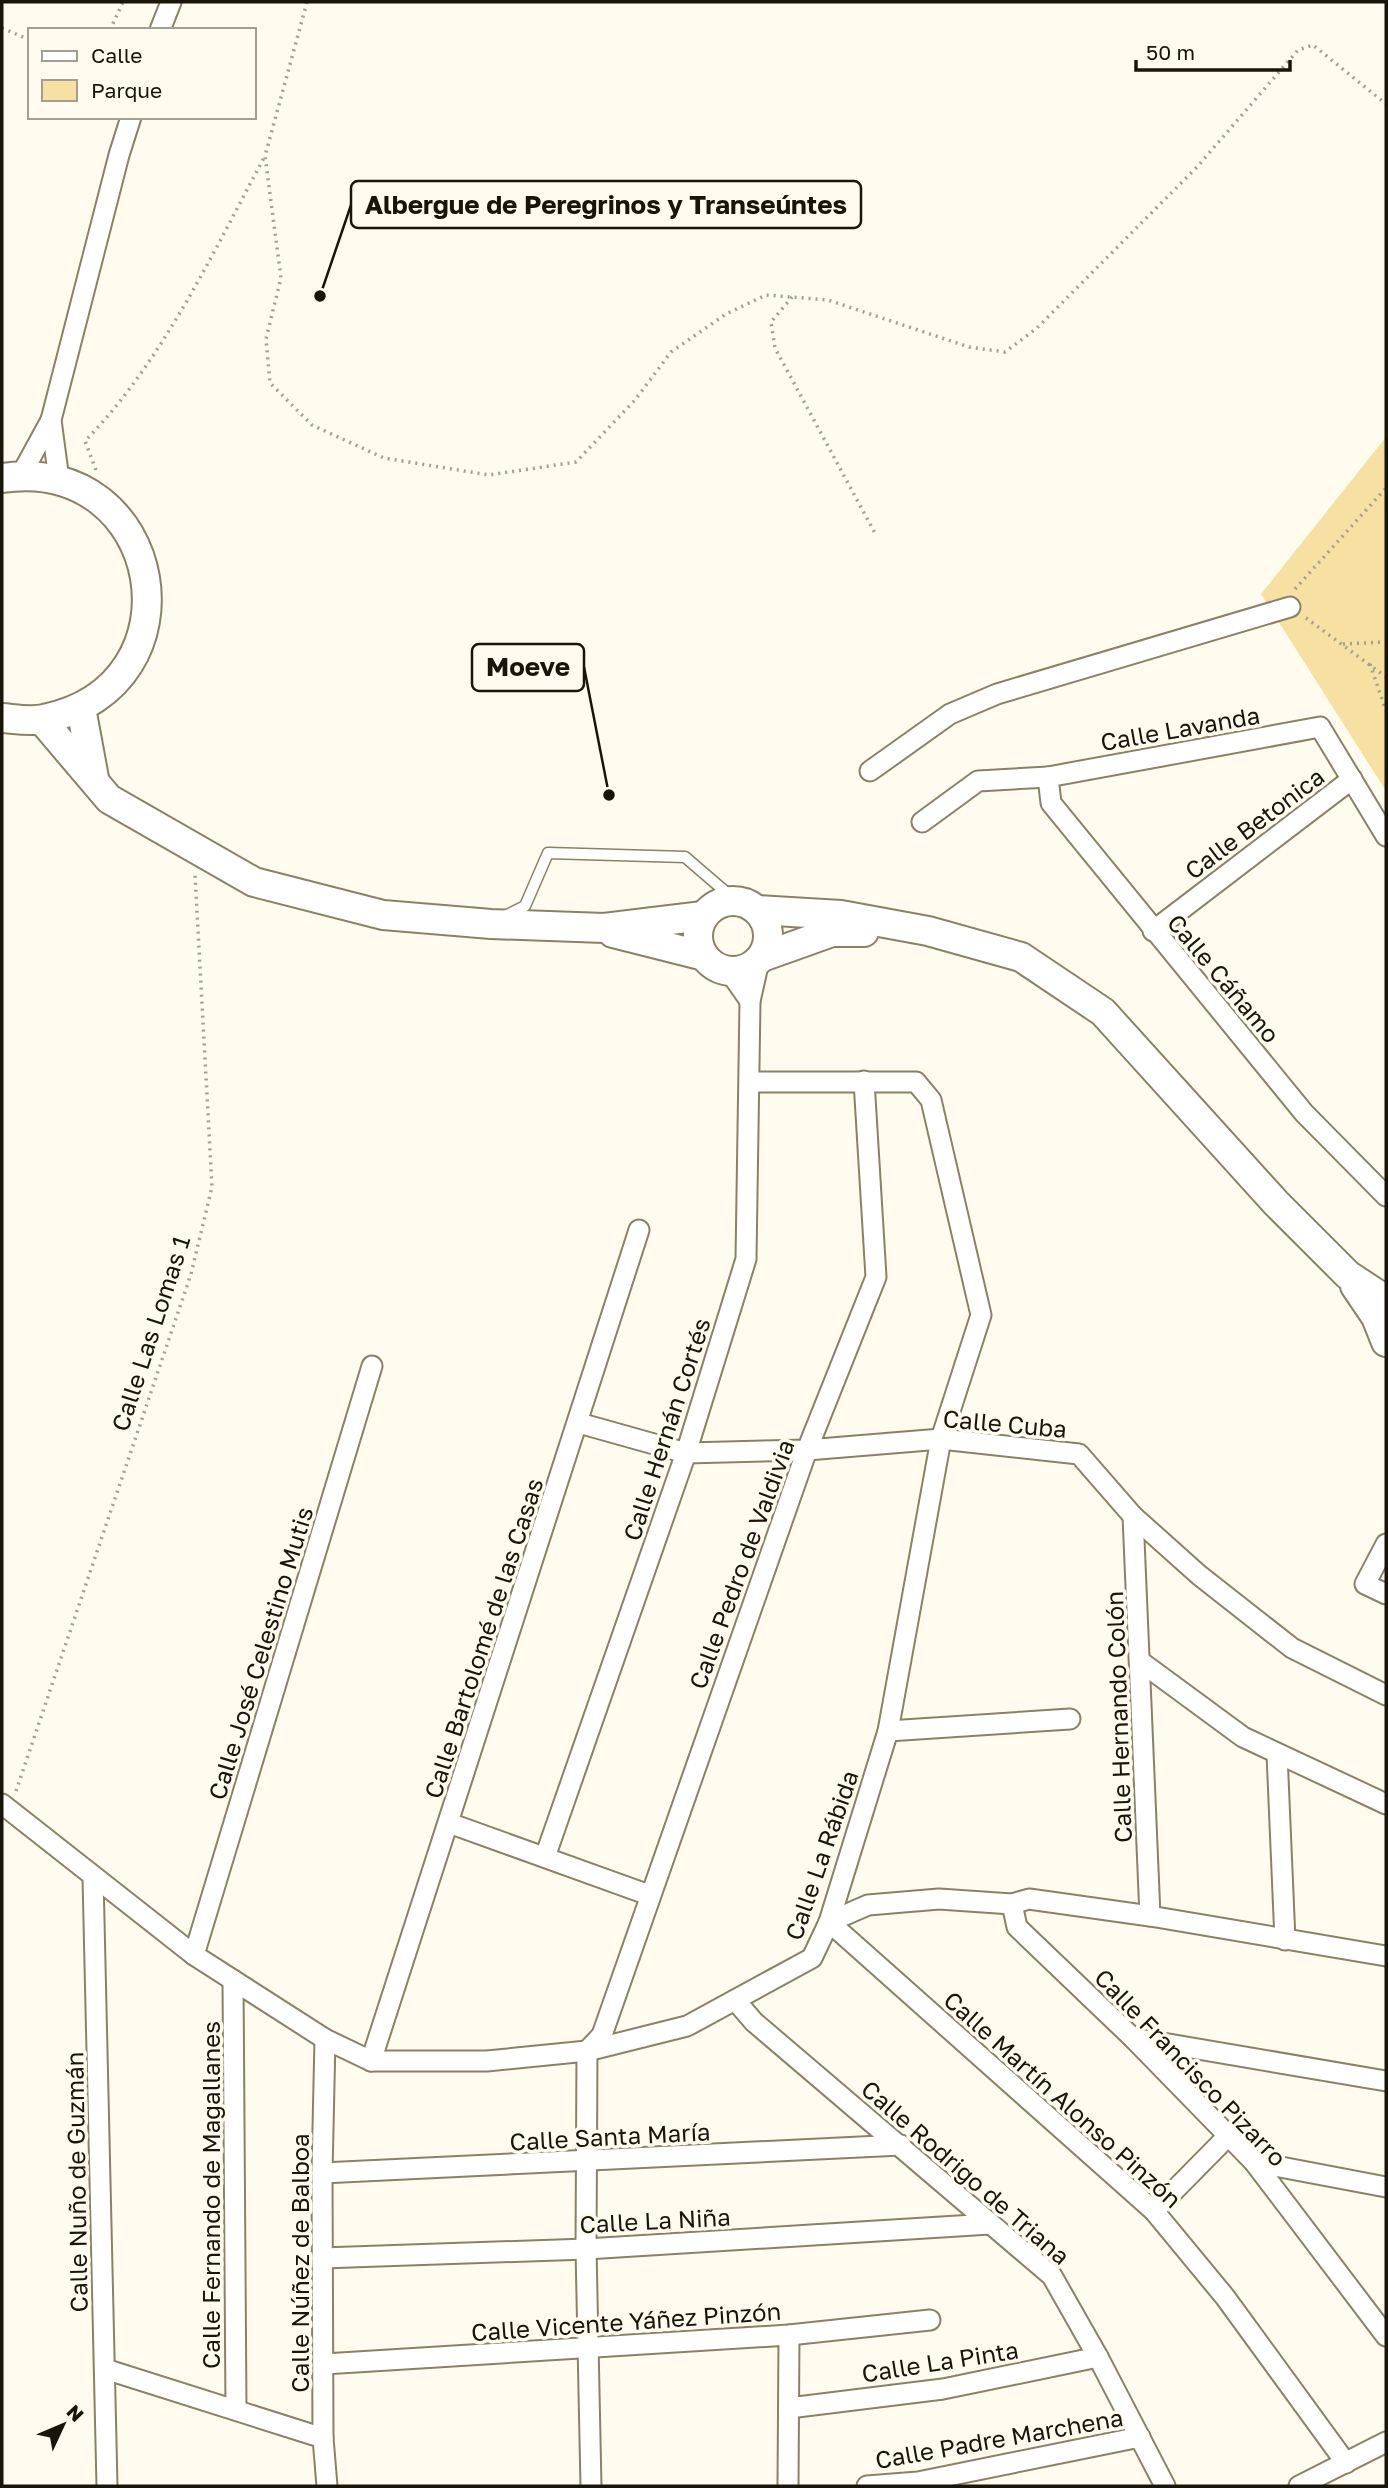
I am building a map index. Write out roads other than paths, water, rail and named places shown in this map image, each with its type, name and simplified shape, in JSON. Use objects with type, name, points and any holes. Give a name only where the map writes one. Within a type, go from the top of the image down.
[{"type":"main road","points":[[2,718],[42,720],[81,708],[118,680],[140,646],[149,607],[145,568],[130,532],[103,502],[69,482],[12,476]]},
{"type":"main road","points":[[81,708],[94,779]]},
{"type":"main road","points":[[42,720],[108,799],[254,882],[383,915],[491,924],[604,928],[703,916]]},
{"type":"main road","points":[[746,905],[768,932],[761,959]]},
{"type":"main road","points":[[928,931],[832,932],[761,959],[745,970],[729,971],[715,967],[704,956],[697,932],[703,916],[712,907],[746,905],[841,915],[928,931],[1021,957],[1103,1012],[1276,1203],[1348,1275],[1376,1317],[1386,1342]]},
{"type":"main road","points":[[604,928],[622,937],[704,956]]},
{"type":"main road","points":[[1348,1275],[1386,1300]]},
{"type":"street","points":[[161,28],[171,2]]},
{"type":"street","points":[[12,476],[51,420],[130,119]]},
{"type":"street","points":[[51,420],[59,480]]},
{"type":"street","points":[[870,771],[950,715],[997,694],[1290,607]]},
{"type":"street","name":"Calle Lavanda","points":[[922,822],[978,781],[1048,777],[1320,727],[1352,779]]},
{"type":"street","name":"Calle Cáñamo","points":[[1048,777],[1051,803],[1153,931],[1304,1113],[1386,1196]]},
{"type":"street","points":[[1352,779],[1386,836]]},
{"type":"street","name":"Calle Betonica","points":[[1153,931],[1352,779]]},
{"type":"street","name":"Calle Hernán Cortés","points":[[545,1857],[686,1453],[746,1259],[750,1001],[761,959]]},
{"type":"street","points":[[729,971],[750,1001]]},
{"type":"street","name":"Calle Pedro de Valdivia","points":[[587,2051],[602,2035],[807,1450],[876,1277],[864,1080]]},
{"type":"street","name":"Calle La Rábida","points":[[371,2061],[487,2061],[587,2051],[687,2026],[813,1958],[829,1922],[888,1731],[941,1439],[981,1315],[932,1100],[916,1082],[750,1082]]},
{"type":"street","name":"Calle Bartolomé de las Casas","points":[[371,2061],[579,1423],[639,1230]]},
{"type":"street","name":"Calle José Celestino Mutis","points":[[194,1955],[372,1366]]},
{"type":"street","name":"Calle Cuba","points":[[579,1423],[686,1453],[807,1450],[941,1439],[1079,1454],[1133,1516],[1199,1575],[1292,1648],[1386,1695]]},
{"type":"street","name":"Calle Hernando Colón","points":[[1133,1516],[1150,1916]]},
{"type":"street","points":[[1386,1544],[1365,1584],[1386,1594]]},
{"type":"street","points":[[1141,1662],[1243,1737],[1386,1804]]},
{"type":"street","points":[[888,1731],[1070,1719]]},
{"type":"street","points":[[1277,1754],[1285,1940]]},
{"type":"street","points":[[6,1807],[194,1955],[325,2039],[371,2061]]},
{"type":"street","points":[[449,1823],[649,1895]]},
{"type":"street","name":"Calle Nuño de Guzmán","points":[[93,1877],[107,2486]]},
{"type":"street","points":[[829,1922],[868,1905],[939,1899],[1012,1904],[1029,1899],[1150,1916],[1386,1956]]},
{"type":"street","name":"Calle Francisco Pizarro","points":[[1012,1904],[1017,1927],[1133,2038],[1254,2162],[1385,2330]]},
{"type":"street","name":"Calle Martín Alonso Pinzón","points":[[829,1922],[1154,2211],[1225,2297],[1346,2463]]},
{"type":"street","name":"Calle Fernando de Magallanes","points":[[233,1980],[236,2410]]},
{"type":"street","name":"Calle Rodrigo de Triana","points":[[735,2000],[754,2022],[1052,2276],[1098,2357],[1165,2486]]},
{"type":"street","points":[[1133,2038],[1386,2081]]},
{"type":"street","name":"Calle Núñez de Balboa","points":[[325,2039],[322,2258],[323,2438],[327,2486]]},
{"type":"street","points":[[587,2051],[586,2249],[591,2486]]},
{"type":"street","points":[[1154,2211],[1228,2136]]},
{"type":"street","name":"Calle Santa María","points":[[322,2173],[901,2145]]},
{"type":"street","points":[[1254,2162],[1386,2187]]},
{"type":"street","name":"Calle La Niña","points":[[322,2258],[586,2249],[990,2224]]},
{"type":"street","name":"Calle Vicente Yáñez Pinzón","points":[[324,2364],[789,2335],[930,2320]]},
{"type":"street","points":[[788,2486],[789,2335]]},
{"type":"street","name":"Calle La Pinta","points":[[789,2407],[943,2389],[1098,2357]]},
{"type":"street","points":[[105,2369],[323,2438]]},
{"type":"street","name":"Calle Padre Marchena","points":[[867,2486],[918,2482],[1140,2437]]},
{"type":"street","points":[[1299,2486],[1386,2442]]},
{"type":"lane","points":[[491,924],[524,906],[548,853],[685,857],[746,905]]},
{"type":"place","name":"Albergue de Peregrinos y Transeúntes","points":[[320,296]]},
{"type":"place","name":"Moeve","points":[[609,795]]}]
